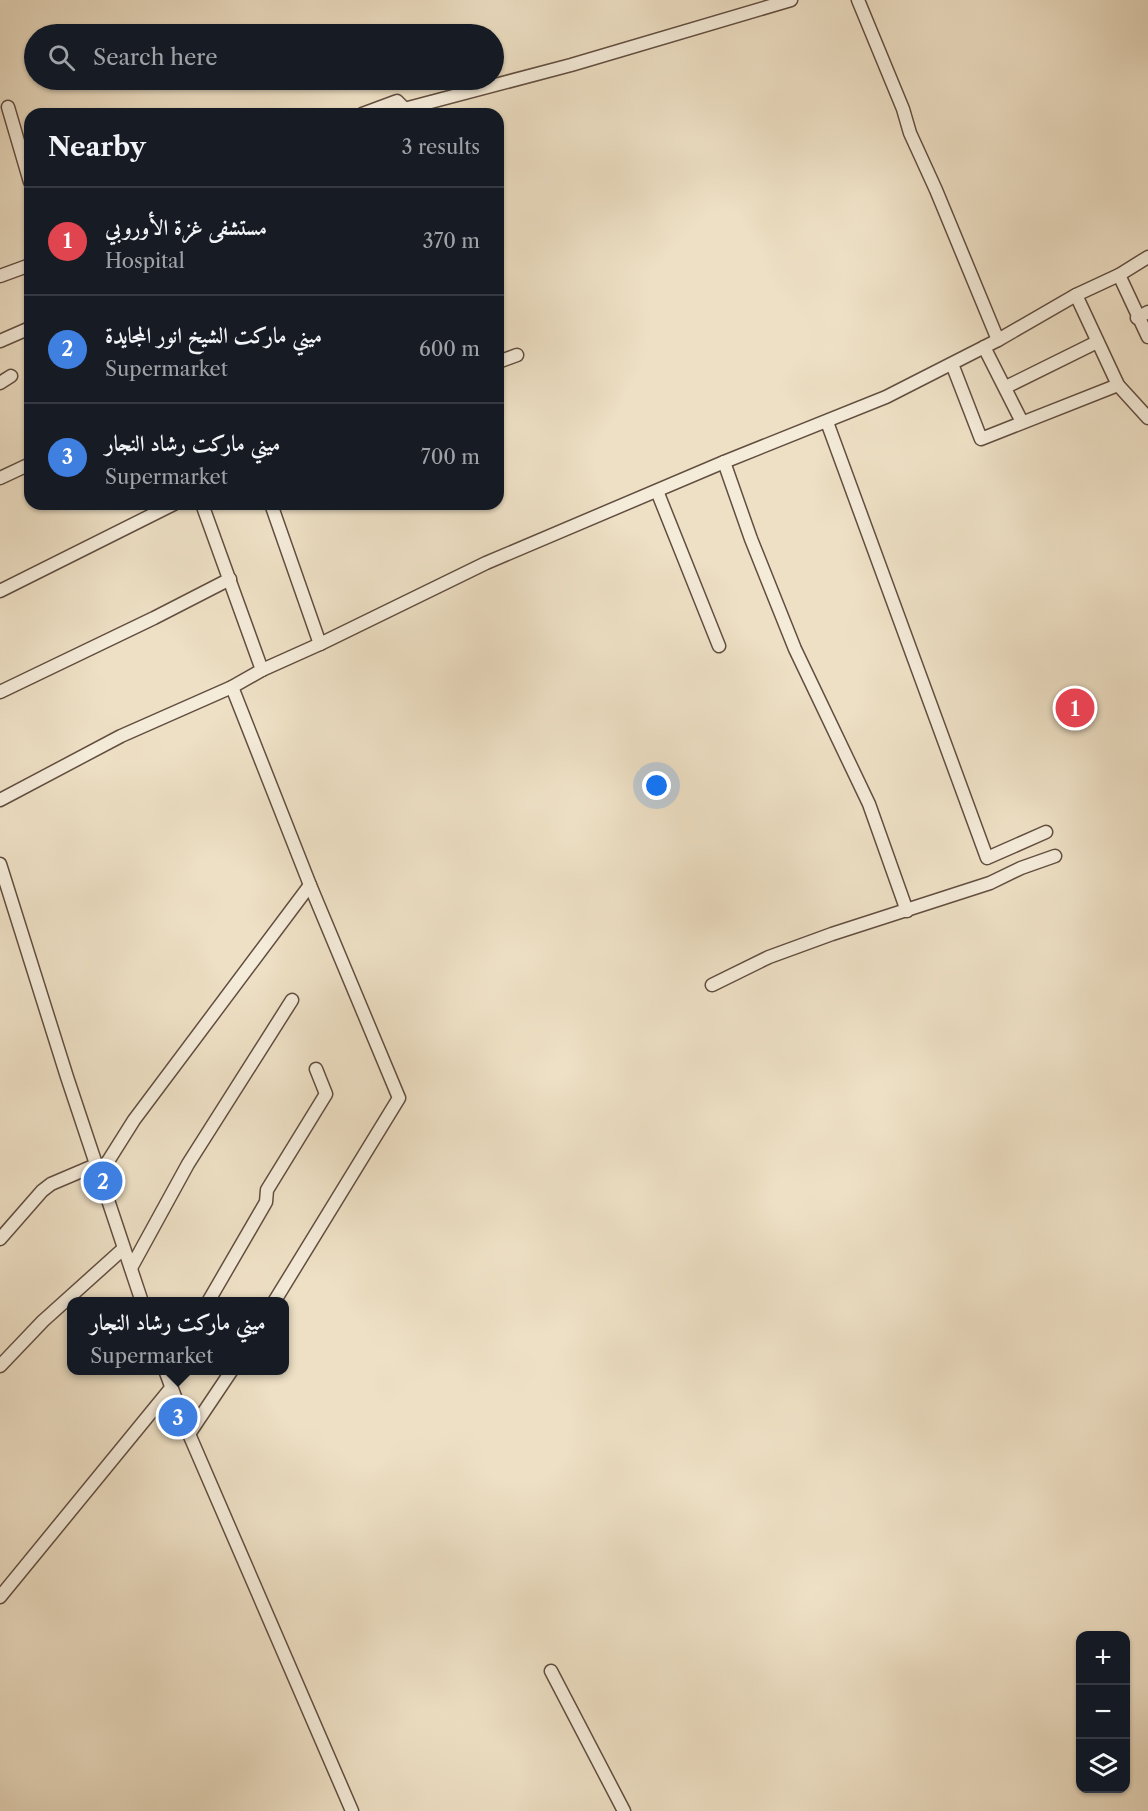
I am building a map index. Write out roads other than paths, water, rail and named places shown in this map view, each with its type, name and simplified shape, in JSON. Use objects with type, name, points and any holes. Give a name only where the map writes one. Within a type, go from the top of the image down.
[{"type":"street","points":[[504,82],[791,0]]},
{"type":"street","points":[[858,0],[903,109],[910,133],[998,340]]},
{"type":"street","points":[[408,108],[475,90]]},
{"type":"street","points":[[378,108],[397,101],[404,108]]},
{"type":"street","points":[[8,107],[24,162]]},
{"type":"street","points":[[0,800],[121,736],[232,687],[262,670],[486,563],[724,462],[886,397],[998,340],[1148,257]]},
{"type":"street","points":[[0,276],[24,267]]},
{"type":"street","points":[[1119,275],[1143,315],[1148,338]]},
{"type":"street","points":[[1076,295],[1118,385],[1148,418]]},
{"type":"street","points":[[0,341],[24,330]]},
{"type":"street","points":[[1006,387],[1097,342]]},
{"type":"street","points":[[984,346],[1022,422]]},
{"type":"street","points":[[504,360],[517,355]]},
{"type":"street","points":[[952,364],[981,439],[1118,385]]},
{"type":"street","points":[[827,422],[987,858],[1046,832]]},
{"type":"street","points":[[724,462],[751,539],[795,649],[869,804],[907,910]]},
{"type":"street","points":[[0,478],[24,467]]},
{"type":"street","points":[[657,491],[719,646]]},
{"type":"street","points":[[0,591],[162,510]]},
{"type":"street","points":[[204,510],[262,670]]},
{"type":"street","points":[[273,510],[320,644]]},
{"type":"street","points":[[0,692],[230,579]]},
{"type":"street","points":[[232,687],[310,885],[399,1098],[277,1297]]},
{"type":"street","points":[[712,985],[769,957],[990,883],[1021,868],[1055,856]]},
{"type":"street","points":[[0,867],[140,1297]]},
{"type":"street","points":[[100,1174],[134,1120],[310,885]]},
{"type":"street","points":[[131,1269],[186,1167],[292,1000]]},
{"type":"street","points":[[211,1297],[266,1202],[267,1190],[326,1094],[316,1069]]},
{"type":"street","points":[[0,1239],[42,1191],[51,1184],[91,1167],[100,1174]]},
{"type":"street","points":[[70,1297],[123,1249]]},
{"type":"street","points":[[0,1366],[67,1299]]},
{"type":"street","points":[[167,1375],[189,1434],[351,1811]]},
{"type":"street","points":[[189,1434],[229,1375]]},
{"type":"street","points":[[0,1597],[171,1388]]},
{"type":"street","points":[[551,1671],[624,1811]]},
{"type":"place","name":"مستشفى غزة الأوروبي","points":[[1075,708]]},
{"type":"place","name":"ميني ماركت الشيخ انور المجايدة","points":[[103,1181]]},
{"type":"place","name":"ميني ماركت رشاد النجار","points":[[178,1417]]}]
